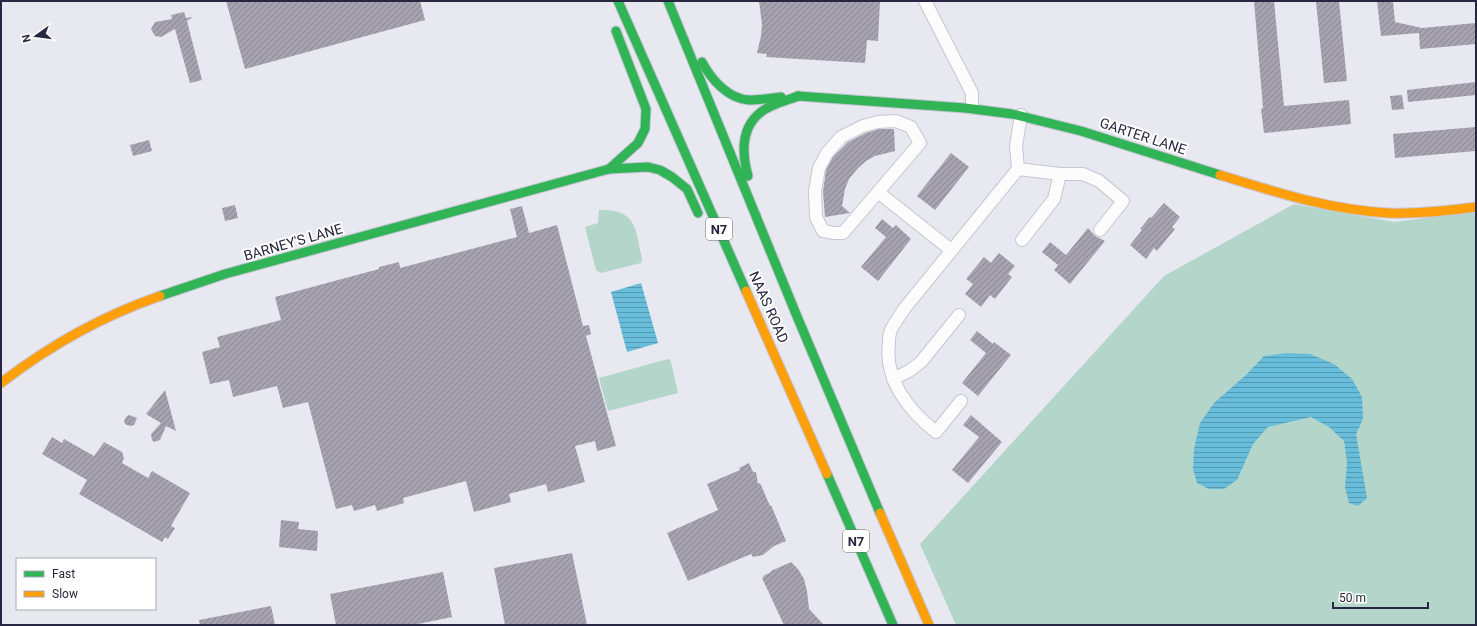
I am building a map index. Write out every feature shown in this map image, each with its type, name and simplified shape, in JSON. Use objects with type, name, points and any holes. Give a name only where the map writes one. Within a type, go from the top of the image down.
[{"type":"main road","name":"NAAS ROAD","points":[[618,1],[893,625]]},
{"type":"main road","name":"NAAS ROAD","points":[[668,1],[884,525],[929,625]]},
{"type":"main road","name":"GARTER LANE","points":[[673,1],[709,76],[727,93],[748,100],[798,96],[972,108],[1021,115],[1103,137],[1207,171],[1292,196],[1336,207],[1375,212],[1416,214],[1444,212],[1476,207]]},
{"type":"main road","points":[[609,169],[638,143],[645,130],[646,109],[613,21]]},
{"type":"main road","name":"N7","points":[[776,266],[745,166],[744,140],[748,126],[760,112],[798,96]]},
{"type":"main road","name":"N7","points":[[609,169],[648,167],[660,170],[672,176],[687,189],[700,218]]},
{"type":"main road","name":"BARNEY'S LANE","points":[[1,383],[18,369],[82,330],[120,311],[156,297],[261,265],[609,169]]},
{"type":"main road","name":"N7","points":[[774,377],[819,456]]},
{"type":"street","points":[[925,1],[972,93],[972,108]]},
{"type":"street","points":[[961,401],[936,432],[922,421],[907,403],[893,379],[889,366],[888,353],[890,331],[904,310],[951,250],[1018,169],[1016,146],[1021,115]]},
{"type":"street","points":[[878,122],[896,122],[911,127],[920,142],[878,192],[843,233],[823,231],[816,217],[815,191],[819,168],[827,153],[836,142],[841,137],[863,126],[878,122]]},
{"type":"street","points":[[1018,169],[1060,174],[1083,174],[1099,181],[1123,201],[1100,230]]},
{"type":"street","points":[[1022,240],[1054,199],[1060,174]]},
{"type":"street","points":[[878,192],[951,250]]},
{"type":"street","points":[[893,379],[909,371],[921,362],[959,316]]},
{"type":"green space","points":[[1294,204],[1395,222],[1476,211],[1476,625],[956,625],[920,544],[1164,276]]},
{"type":"green space","points":[[599,210],[621,213],[632,222],[638,238],[642,258],[641,263],[601,273],[596,270],[585,227],[598,223]]},
{"type":"green space","points":[[668,359],[671,362],[678,393],[608,411],[599,378]]},
{"type":"water","points":[[641,283],[658,343],[627,352],[611,292]]},
{"type":"water","points":[[1287,353],[1310,354],[1334,364],[1352,379],[1362,397],[1363,419],[1356,434],[1367,498],[1358,506],[1349,503],[1345,487],[1347,462],[1344,441],[1329,427],[1311,417],[1268,427],[1253,444],[1237,480],[1224,489],[1209,489],[1197,483],[1193,469],[1194,449],[1200,423],[1214,403],[1246,375],[1264,356]]},
{"type":"building","points":[[226,1],[420,1],[425,20],[245,69]]},
{"type":"building","points":[[759,1],[880,1],[878,41],[867,40],[865,63],[766,57],[767,54],[757,53],[762,24]]},
{"type":"building","points":[[1254,1],[1274,1],[1284,106],[1349,100],[1351,124],[1264,133]]},
{"type":"building","points":[[1316,1],[1339,1],[1347,81],[1324,83]]},
{"type":"building","points":[[1377,1],[1393,1],[1395,22],[1422,28],[1476,23],[1476,44],[1420,49],[1419,33],[1381,36]]},
{"type":"building","points":[[184,12],[186,18],[193,17],[187,21],[202,80],[190,83],[175,29],[161,37],[155,36],[151,29],[155,22],[172,19],[171,15]]},
{"type":"building","points":[[1476,82],[1476,95],[1408,102],[1407,90]]},
{"type":"building","points":[[1402,95],[1404,109],[1392,110],[1390,96]]},
{"type":"building","points":[[1476,127],[1476,151],[1395,158],[1393,134]]},
{"type":"building","points":[[879,129],[894,129],[895,151],[875,156],[866,161],[849,179],[845,189],[842,206],[850,213],[825,217],[823,192],[826,170],[833,157],[848,142],[866,133]]},
{"type":"building","points":[[149,140],[152,151],[133,156],[130,145]]},
{"type":"building","points":[[951,153],[969,167],[935,210],[917,196]]},
{"type":"building","points":[[1164,203],[1180,217],[1172,227],[1175,229],[1157,251],[1154,248],[1146,259],[1130,245],[1142,230],[1140,229]]},
{"type":"building","points":[[235,205],[238,218],[225,221],[222,208]]},
{"type":"building","points":[[522,206],[529,233],[557,225],[583,326],[589,325],[591,334],[586,336],[616,446],[597,451],[595,441],[575,446],[585,482],[548,492],[546,484],[509,494],[511,502],[474,512],[466,481],[403,498],[404,503],[377,511],[375,505],[354,511],[352,505],[336,509],[308,402],[283,408],[277,386],[233,397],[229,380],[210,384],[202,352],[220,347],[217,337],[281,320],[275,297],[379,269],[379,267],[399,262],[400,268],[517,237],[510,209]]},
{"type":"building","points":[[882,219],[893,228],[896,225],[911,239],[878,281],[861,267],[886,237],[875,228]]},
{"type":"building","points":[[1088,228],[1095,236],[1105,241],[1070,284],[1054,270],[1058,265],[1042,252],[1050,242],[1066,255]]},
{"type":"building","points":[[999,253],[1015,266],[1008,274],[1012,277],[995,299],[990,295],[981,307],[965,294],[973,284],[966,279],[984,257],[991,263]]},
{"type":"building","points":[[977,331],[993,344],[994,342],[1011,355],[978,396],[962,383],[986,353],[970,340]]},
{"type":"building","points":[[165,390],[176,431],[166,426],[160,440],[154,442],[151,434],[161,423],[146,414]]},
{"type":"building","points":[[129,415],[137,418],[134,425],[130,426],[125,424],[124,421]]},
{"type":"building","points":[[971,415],[1002,442],[968,483],[952,470],[979,437],[963,425]]},
{"type":"building","points":[[52,437],[62,443],[64,439],[94,456],[104,442],[122,452],[124,458],[122,463],[148,478],[152,471],[190,493],[171,526],[175,528],[168,539],[165,537],[162,542],[79,494],[87,480],[42,454]]},
{"type":"building","points":[[749,463],[753,472],[756,472],[758,484],[760,483],[770,506],[771,505],[786,541],[774,546],[763,555],[753,557],[751,554],[688,581],[667,533],[718,510],[707,484],[740,470],[739,468]]},
{"type":"building","points":[[281,520],[299,522],[298,529],[318,531],[317,551],[279,547]]},
{"type":"building","points":[[572,553],[587,625],[505,625],[494,568]]},
{"type":"building","points":[[791,562],[798,569],[804,579],[809,609],[824,625],[784,625],[762,578],[771,571]]},
{"type":"building","points":[[443,572],[452,617],[413,625],[336,625],[330,594]]},
{"type":"building","points":[[271,606],[275,625],[200,625],[199,620]]},
{"type":"traffic: fast","points":[[618,1],[746,291]]},
{"type":"traffic: fast","points":[[668,1],[796,314],[880,513]]},
{"type":"traffic: fast","points":[[609,169],[638,143],[645,129],[646,109],[616,31]]},
{"type":"traffic: fast","points":[[702,62],[715,81],[734,96],[749,100],[781,97]]},
{"type":"traffic: fast","points":[[798,96],[965,108],[1012,114],[1081,131],[1220,175]]},
{"type":"traffic: fast","points":[[748,176],[744,142],[749,126],[754,118],[765,109],[798,96]]},
{"type":"traffic: fast","points":[[609,169],[648,167],[660,170],[687,189],[698,213]]},
{"type":"traffic: fast","points":[[160,296],[225,274],[609,169]]},
{"type":"traffic: fast","points":[[827,474],[893,625]]},
{"type":"traffic: slow","points":[[1220,175],[1303,199],[1366,211],[1410,213],[1476,207]]},
{"type":"traffic: slow","points":[[746,291],[827,474]]},
{"type":"traffic: slow","points":[[1,383],[19,369],[57,344],[77,333],[117,313],[160,296]]},
{"type":"traffic: slow","points":[[880,513],[929,625]]}]
